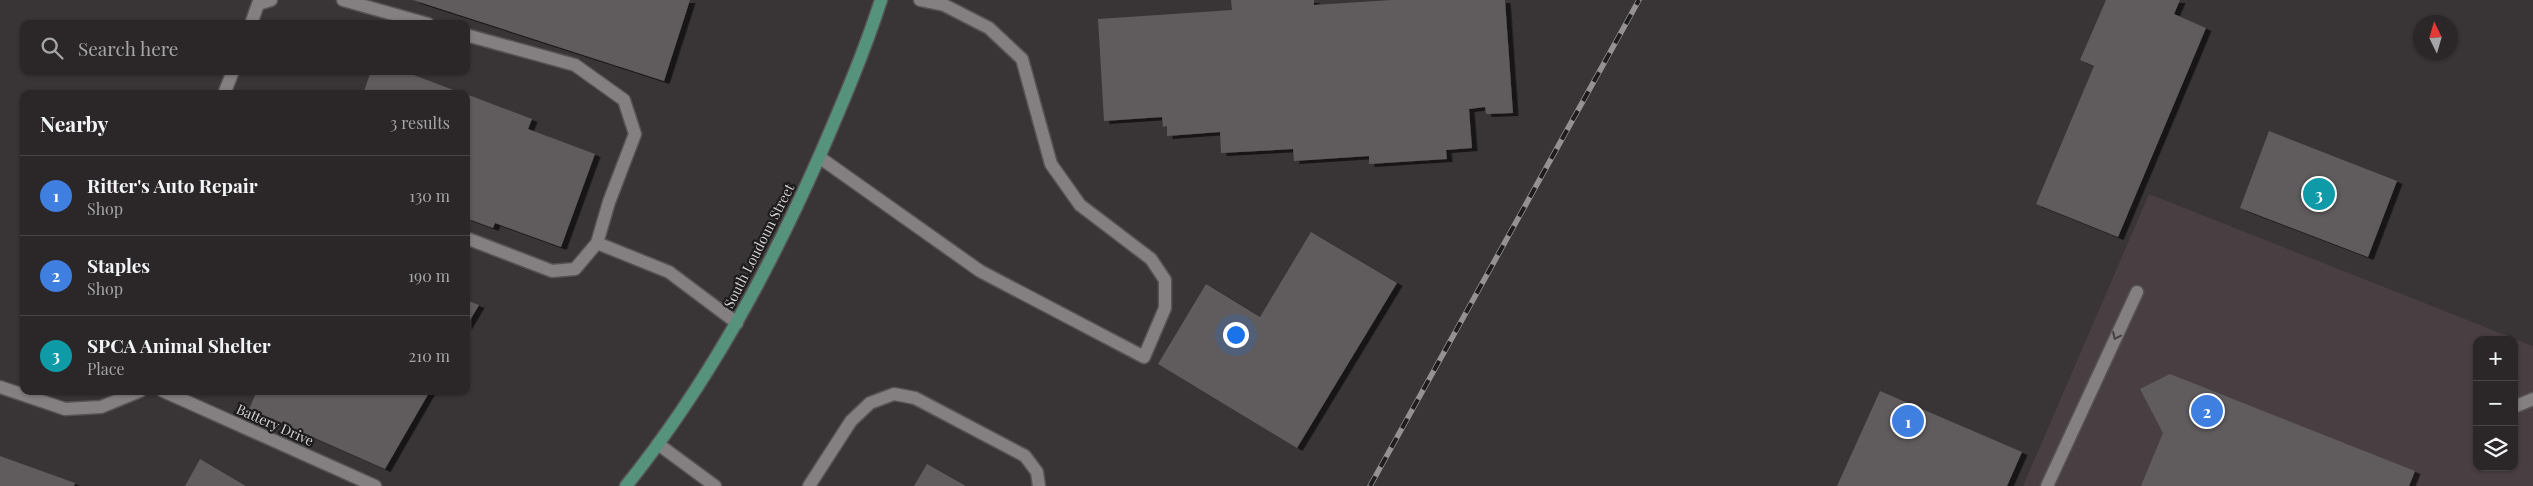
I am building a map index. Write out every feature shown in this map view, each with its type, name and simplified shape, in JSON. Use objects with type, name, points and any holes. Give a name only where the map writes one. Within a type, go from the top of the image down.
[{"type":"main road","name":"South Loudoun Street","points":[[626,486],[693,396],[737,323],[779,247],[860,60],[881,0]]},
{"type":"lane","points":[[252,20],[258,4],[271,0]]},
{"type":"lane","points":[[343,0],[414,20]]},
{"type":"lane","points":[[819,158],[980,271],[1144,357],[1166,308],[1165,280],[1151,259],[1080,205],[1052,164],[1022,59],[989,28],[944,5],[920,0]]},
{"type":"lane","points":[[470,36],[575,65],[624,100],[635,134],[609,202],[597,243],[575,268],[552,271],[470,240]]},
{"type":"lane","points":[[226,90],[231,75]]},
{"type":"lane","points":[[597,243],[669,272],[737,323]]},
{"type":"lane","points":[[2047,486],[2137,292]]},
{"type":"lane","points":[[0,387],[20,394]]},
{"type":"lane","points":[[809,486],[851,421],[870,404],[894,394],[915,398],[1025,456],[1037,472],[1039,486]]},
{"type":"lane","points":[[24,395],[65,409],[101,407],[130,395]]},
{"type":"lane","name":"Battery Drive","points":[[172,395],[375,486]]},
{"type":"lane","points":[[2518,406],[2533,400]]},
{"type":"lane","points":[[658,444],[715,486]]},
{"type":"shaded area","points":[[2149,194],[2508,336],[2473,336],[2473,471],[2518,471],[2518,340],[2533,346],[2533,486],[2023,486]]},
{"type":"building","points":[[413,0],[690,0],[664,81]]},
{"type":"building","points":[[1231,0],[1314,0],[1314,5],[1391,0],[1505,0],[1513,113],[1486,114],[1485,107],[1469,109],[1472,148],[1446,150],[1447,159],[1369,164],[1369,156],[1294,161],[1293,149],[1221,153],[1220,132],[1167,136],[1167,126],[1163,127],[1162,117],[1104,121],[1098,19],[1232,10]]},
{"type":"building","points":[[2106,0],[2180,0],[2174,14],[2206,28],[2118,237],[2036,204],[2094,66],[2080,60]]},
{"type":"building","points":[[370,75],[414,75],[453,90],[364,90]]},
{"type":"building","points":[[470,96],[532,119],[528,129],[595,154],[561,247],[495,223],[493,228],[470,219]]},
{"type":"building","points":[[2269,131],[2397,181],[2368,257],[2240,208]]},
{"type":"building","points":[[1311,232],[1397,283],[1297,448],[1158,364],[1206,284],[1260,317]]},
{"type":"building","points":[[470,302],[479,305],[470,320]]},
{"type":"building","points":[[2170,374],[2415,471],[2409,486],[2141,486],[2163,433],[2140,389]]},
{"type":"building","points":[[1880,391],[2022,452],[2007,486],[1837,486]]},
{"type":"building","points":[[255,395],[428,395],[385,469],[249,409]]},
{"type":"building","points":[[0,456],[75,483],[74,486],[0,486]]},
{"type":"building","points":[[200,459],[246,486],[185,486]]},
{"type":"building","points":[[927,464],[966,486],[914,486]]},
{"type":"railway","points":[[1370,486],[1639,0]]},
{"type":"place","name":"SPCA Animal Shelter","points":[[2319,194]]},
{"type":"place","name":"Staples","points":[[2207,411]]},
{"type":"place","name":"Ritter's Auto Repair","points":[[1908,421]]}]
